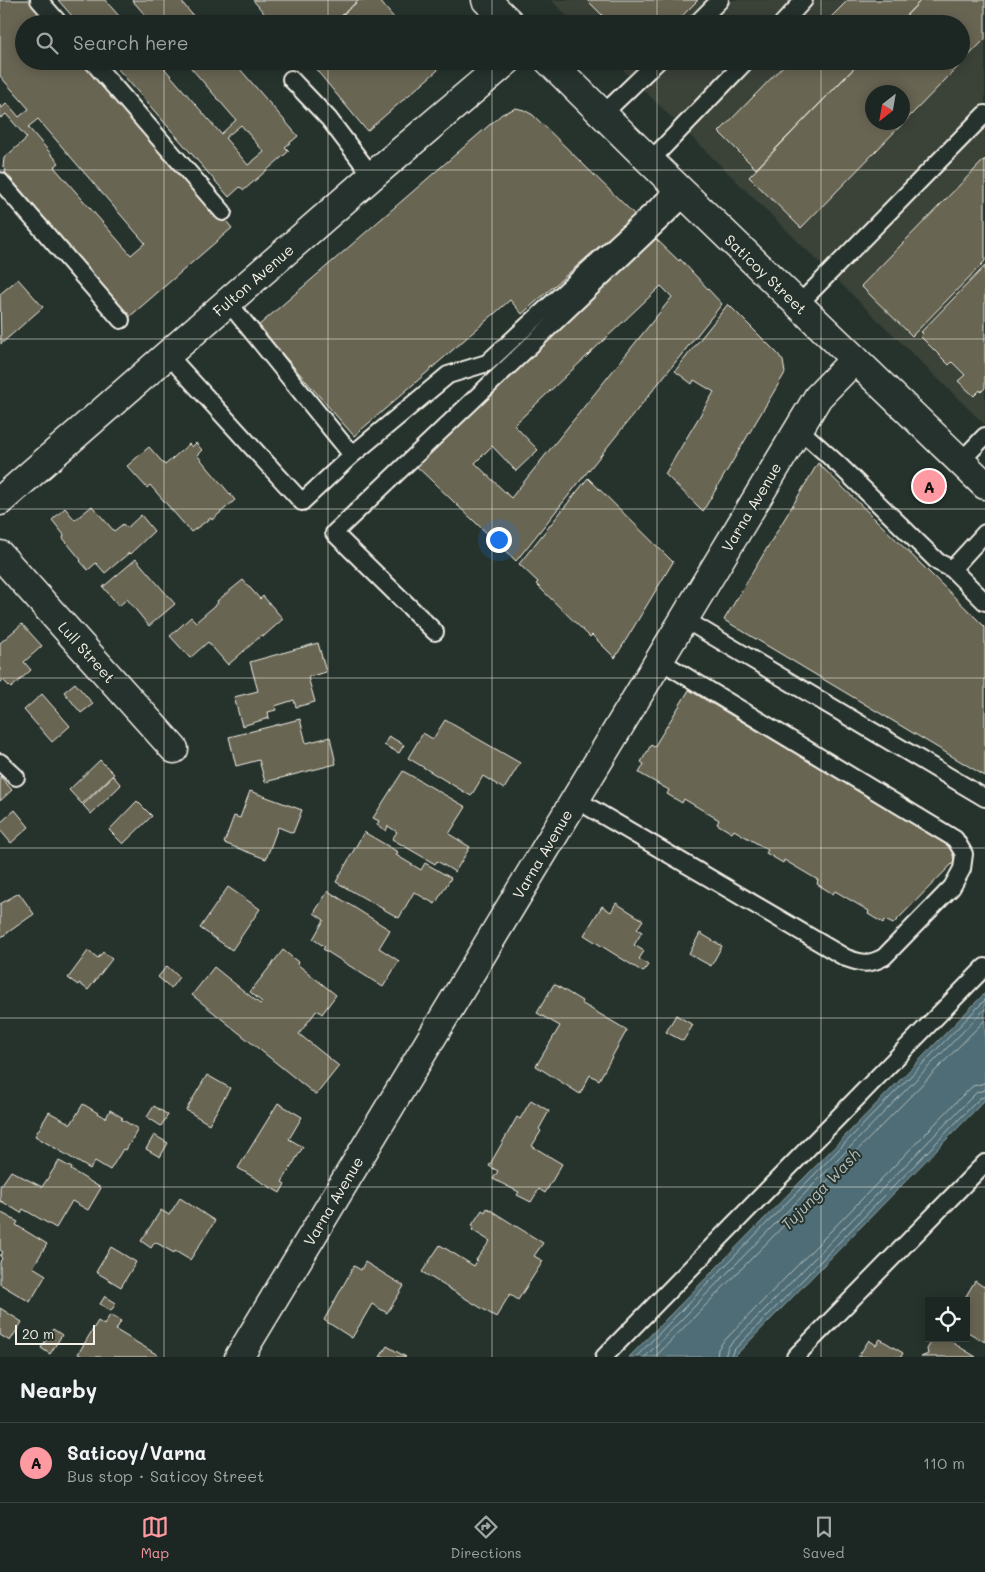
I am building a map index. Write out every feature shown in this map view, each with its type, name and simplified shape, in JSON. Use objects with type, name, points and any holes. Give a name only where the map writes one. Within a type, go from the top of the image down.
[{"type":"street","points":[[486,0],[502,15]]},
{"type":"street","name":"Fulton Avenue","points":[[0,501],[372,176],[496,70]]},
{"type":"street","name":"Saticoy Street","points":[[558,70],[985,485]]},
{"type":"street","name":"Varna Avenue","points":[[239,1357],[818,397],[855,359]]},
{"type":"street","name":"Lull Street","points":[[0,556],[174,749]]},
{"type":"lane","points":[[39,0],[52,15]]},
{"type":"lane","points":[[705,15],[720,0]]},
{"type":"lane","points":[[790,15],[804,0]]},
{"type":"lane","points":[[100,70],[223,212]]},
{"type":"lane","points":[[603,114],[649,70]]},
{"type":"lane","points":[[650,161],[737,70]]},
{"type":"lane","points":[[292,79],[329,118],[372,176]]},
{"type":"lane","points":[[798,305],[985,114]]},
{"type":"lane","points":[[0,181],[121,320]]},
{"type":"lane","points":[[168,355],[302,502],[352,455],[448,375],[487,363],[683,192]]},
{"type":"lane","points":[[435,632],[334,533],[683,192]]},
{"type":"lane","points":[[228,302],[352,455]]},
{"type":"lane","points":[[799,429],[840,466],[938,562],[952,569],[985,602]]},
{"type":"lane","points":[[961,461],[985,436]]},
{"type":"lane","points":[[952,569],[985,533]]},
{"type":"lane","points":[[684,619],[985,798]]},
{"type":"lane","points":[[575,798],[846,958],[860,963],[873,963],[884,957],[952,887],[962,869],[964,854],[955,839],[659,660]]},
{"type":"lane","points":[[0,762],[16,778]]},
{"type":"lane","points":[[604,1357],[985,967]]},
{"type":"lane","points":[[795,1357],[985,1163]]},
{"type":"shaded area","points":[[551,0],[985,0],[985,425],[623,70],[970,70],[970,15],[566,15]]},
{"type":"water","name":"Tujunga Wash","points":[[985,993],[985,1100],[734,1357],[629,1357]]},
{"type":"building","points":[[0,0],[30,0],[43,15],[15,15],[15,70],[92,70],[220,218],[222,216],[232,228],[128,318],[118,306],[120,305],[5,172],[6,170],[3,167],[4,158],[27,138],[6,114],[0,117],[0,105],[2,108],[7,103],[19,117],[29,109],[0,76]],"holes":[[[38,119],[145,243],[131,255],[54,167],[59,163],[28,127]]]},
{"type":"building","points":[[58,0],[105,0],[118,15],[71,15]]},
{"type":"building","points":[[132,0],[180,0],[192,15],[145,15]]},
{"type":"building","points":[[253,0],[359,0],[342,15],[266,15]]},
{"type":"building","points":[[359,0],[379,0],[392,15],[342,15]]},
{"type":"building","points":[[587,0],[698,0],[683,15],[602,15]]},
{"type":"building","points":[[848,0],[921,0],[907,15],[833,15]]},
{"type":"building","points":[[921,0],[985,0],[985,39],[970,54],[970,15],[907,15]]},
{"type":"building","points":[[119,70],[166,70],[221,134],[236,120],[193,70],[241,70],[298,136],[285,147],[289,151],[244,190],[240,187],[229,197]],"holes":[[[241,125],[264,152],[248,165],[225,138]]]},
{"type":"building","points":[[316,70],[438,70],[367,131]]},
{"type":"building","points":[[779,70],[852,70],[756,169],[719,132]]},
{"type":"building","points":[[852,70],[955,70],[910,116],[910,85],[865,85],[865,130],[896,130],[801,228],[749,177]]},
{"type":"building","points":[[516,108],[533,115],[635,215],[522,314],[510,300],[354,436],[258,326],[502,114]]},
{"type":"building","points":[[985,159],[985,261],[912,336],[861,286]]},
{"type":"building","points":[[652,235],[679,261],[680,259],[722,304],[516,561],[412,462]],"holes":[[[661,286],[672,297],[511,498],[475,463],[492,446],[516,471],[538,450],[514,425]]]},
{"type":"building","points":[[985,266],[985,388],[974,396],[958,381],[965,375],[952,362],[949,365],[920,336],[923,333],[921,332]]},
{"type":"building","points":[[18,279],[43,307],[1,344],[0,294]]},
{"type":"building","points":[[728,304],[778,354],[783,361],[785,373],[703,511],[665,474],[714,392],[694,380],[692,384],[675,371]]},
{"type":"building","points":[[196,443],[202,450],[197,455],[235,500],[212,520],[211,518],[191,532],[150,485],[147,488],[127,466],[149,447],[165,465],[189,444],[192,447]]},
{"type":"building","points":[[818,463],[985,627],[985,776],[724,620]]},
{"type":"building","points":[[588,478],[673,562],[615,658],[592,635],[590,637],[536,584],[538,582],[519,564]]},
{"type":"building","points":[[92,506],[114,531],[123,524],[127,528],[141,515],[154,531],[130,554],[105,573],[96,563],[88,570],[63,538],[64,535],[52,520],[65,508],[75,520]]},
{"type":"building","points":[[136,559],[175,604],[149,626],[127,599],[119,606],[103,587]]},
{"type":"building","points":[[243,580],[260,599],[263,596],[283,619],[228,665],[208,642],[190,658],[170,636],[191,617],[196,622],[218,603],[217,601]]},
{"type":"building","points":[[22,624],[42,646],[24,662],[31,670],[11,688],[3,680],[0,683],[0,643]]},
{"type":"building","points":[[318,643],[326,672],[308,677],[315,702],[296,707],[294,700],[275,706],[276,710],[268,712],[269,718],[242,726],[234,697],[258,691],[250,662]]},
{"type":"building","points":[[75,683],[93,704],[81,713],[64,692]]},
{"type":"building","points":[[689,690],[952,847],[954,862],[893,924],[885,920],[883,923],[868,914],[869,911],[835,891],[833,894],[817,884],[818,880],[784,860],[783,863],[766,853],[768,850],[734,830],[732,833],[717,824],[719,820],[684,799],[682,803],[667,794],[669,790],[639,773],[644,764],[641,762],[651,745],[654,747]]},
{"type":"building","points":[[42,694],[70,726],[52,742],[24,710]]},
{"type":"building","points":[[300,719],[306,743],[330,737],[336,764],[265,782],[259,760],[236,766],[229,737]]},
{"type":"building","points":[[445,720],[520,763],[504,789],[483,776],[471,796],[408,758],[423,733],[433,739]]},
{"type":"building","points":[[389,736],[404,745],[399,753],[384,745]]},
{"type":"building","points":[[100,760],[114,774],[82,804],[69,790]]},
{"type":"building","points":[[403,771],[466,807],[449,834],[470,847],[455,872],[437,861],[435,864],[392,839],[397,832],[388,826],[386,831],[377,825],[379,821],[373,818]]},
{"type":"building","points":[[0,776],[12,790],[0,801]]},
{"type":"building","points":[[113,776],[121,785],[91,814],[83,805]]},
{"type":"building","points":[[250,791],[302,810],[293,833],[278,827],[266,859],[224,843],[234,816],[240,818]]},
{"type":"building","points":[[137,801],[152,816],[123,844],[109,830]]},
{"type":"building","points":[[15,810],[29,827],[11,843],[0,830],[0,823]]},
{"type":"building","points":[[364,832],[398,852],[396,855],[421,870],[425,863],[451,878],[435,904],[414,892],[399,918],[336,882]]},
{"type":"building","points":[[228,887],[260,909],[232,950],[200,928]]},
{"type":"building","points":[[328,891],[390,930],[379,948],[399,961],[383,987],[323,949],[325,947],[313,939],[324,920],[314,913]]},
{"type":"building","points":[[19,893],[34,914],[0,938],[0,904]]},
{"type":"building","points":[[616,903],[643,920],[637,929],[642,932],[634,945],[644,951],[639,959],[648,965],[643,972],[584,935],[602,906],[611,912]]},
{"type":"building","points":[[700,933],[722,946],[711,966],[689,954]]},
{"type":"building","points":[[283,950],[298,962],[297,964],[336,995],[322,1014],[317,1010],[299,1034],[339,1066],[316,1095],[192,995],[214,967],[260,1004],[262,1002],[250,992]]},
{"type":"building","points":[[88,951],[98,958],[103,952],[112,959],[88,990],[68,978]]},
{"type":"building","points":[[167,966],[179,977],[171,988],[158,977]]},
{"type":"building","points":[[554,984],[582,1001],[581,1003],[627,1030],[599,1080],[590,1075],[580,1094],[536,1066],[560,1026],[537,1013]]},
{"type":"building","points":[[676,1015],[693,1025],[683,1041],[666,1032]]},
{"type":"building","points":[[207,1075],[230,1088],[209,1124],[186,1110]]},
{"type":"building","points":[[531,1100],[549,1111],[539,1129],[541,1131],[532,1146],[562,1164],[545,1193],[539,1189],[531,1202],[517,1195],[519,1192],[493,1179],[498,1171],[489,1166],[517,1117],[520,1119]]},
{"type":"building","points":[[278,1103],[302,1117],[289,1139],[303,1147],[282,1182],[285,1184],[280,1193],[238,1168]]},
{"type":"building","points":[[83,1104],[106,1118],[110,1110],[138,1129],[126,1150],[123,1149],[110,1170],[95,1161],[90,1169],[35,1136],[49,1112],[71,1124]]},
{"type":"building","points":[[154,1106],[168,1115],[161,1126],[147,1117]]},
{"type":"building","points":[[154,1135],[168,1143],[160,1157],[146,1149]]},
{"type":"building","points":[[59,1161],[101,1188],[88,1210],[72,1201],[56,1228],[23,1209],[21,1213],[1,1201],[0,1203],[0,1187],[11,1171],[42,1187]]},
{"type":"building","points":[[180,1198],[215,1221],[190,1260],[155,1242],[151,1248],[141,1241],[161,1210],[169,1215]]},
{"type":"building","points":[[487,1208],[543,1243],[534,1256],[543,1261],[518,1300],[510,1294],[496,1317],[422,1272],[440,1245],[474,1266],[476,1260],[490,1241],[472,1230],[474,1226],[472,1225],[482,1210],[485,1212]]},
{"type":"building","points":[[0,1212],[18,1222],[16,1225],[47,1244],[33,1267],[46,1275],[30,1302],[0,1284],[0,1262],[2,1258],[0,1256],[3,1252],[0,1250]]},
{"type":"building","points":[[111,1247],[136,1262],[121,1287],[96,1272]]},
{"type":"building","points":[[365,1262],[404,1286],[387,1313],[372,1304],[352,1338],[324,1320],[354,1266],[361,1270]]},
{"type":"building","points":[[975,1281],[984,1287],[985,1285],[985,1342],[970,1333],[970,1297],[965,1297]]},
{"type":"building","points":[[105,1296],[116,1303],[111,1311],[100,1304]]},
{"type":"building","points":[[0,1308],[22,1322],[10,1341],[0,1335]]},
{"type":"building","points":[[110,1315],[121,1321],[116,1330],[161,1357],[84,1357],[78,1354],[98,1321],[104,1325]]},
{"type":"building","points":[[53,1329],[62,1335],[50,1354],[41,1348]]},
{"type":"building","points":[[880,1339],[903,1353],[901,1357],[858,1357],[869,1340],[876,1345]]},
{"type":"building","points":[[931,1342],[952,1342],[976,1357],[921,1357],[928,1354],[927,1349]]},
{"type":"building","points":[[387,1346],[406,1357],[380,1357]]},
{"type":"place","name":"Saticoy/Varna","points":[[929,486]]}]
